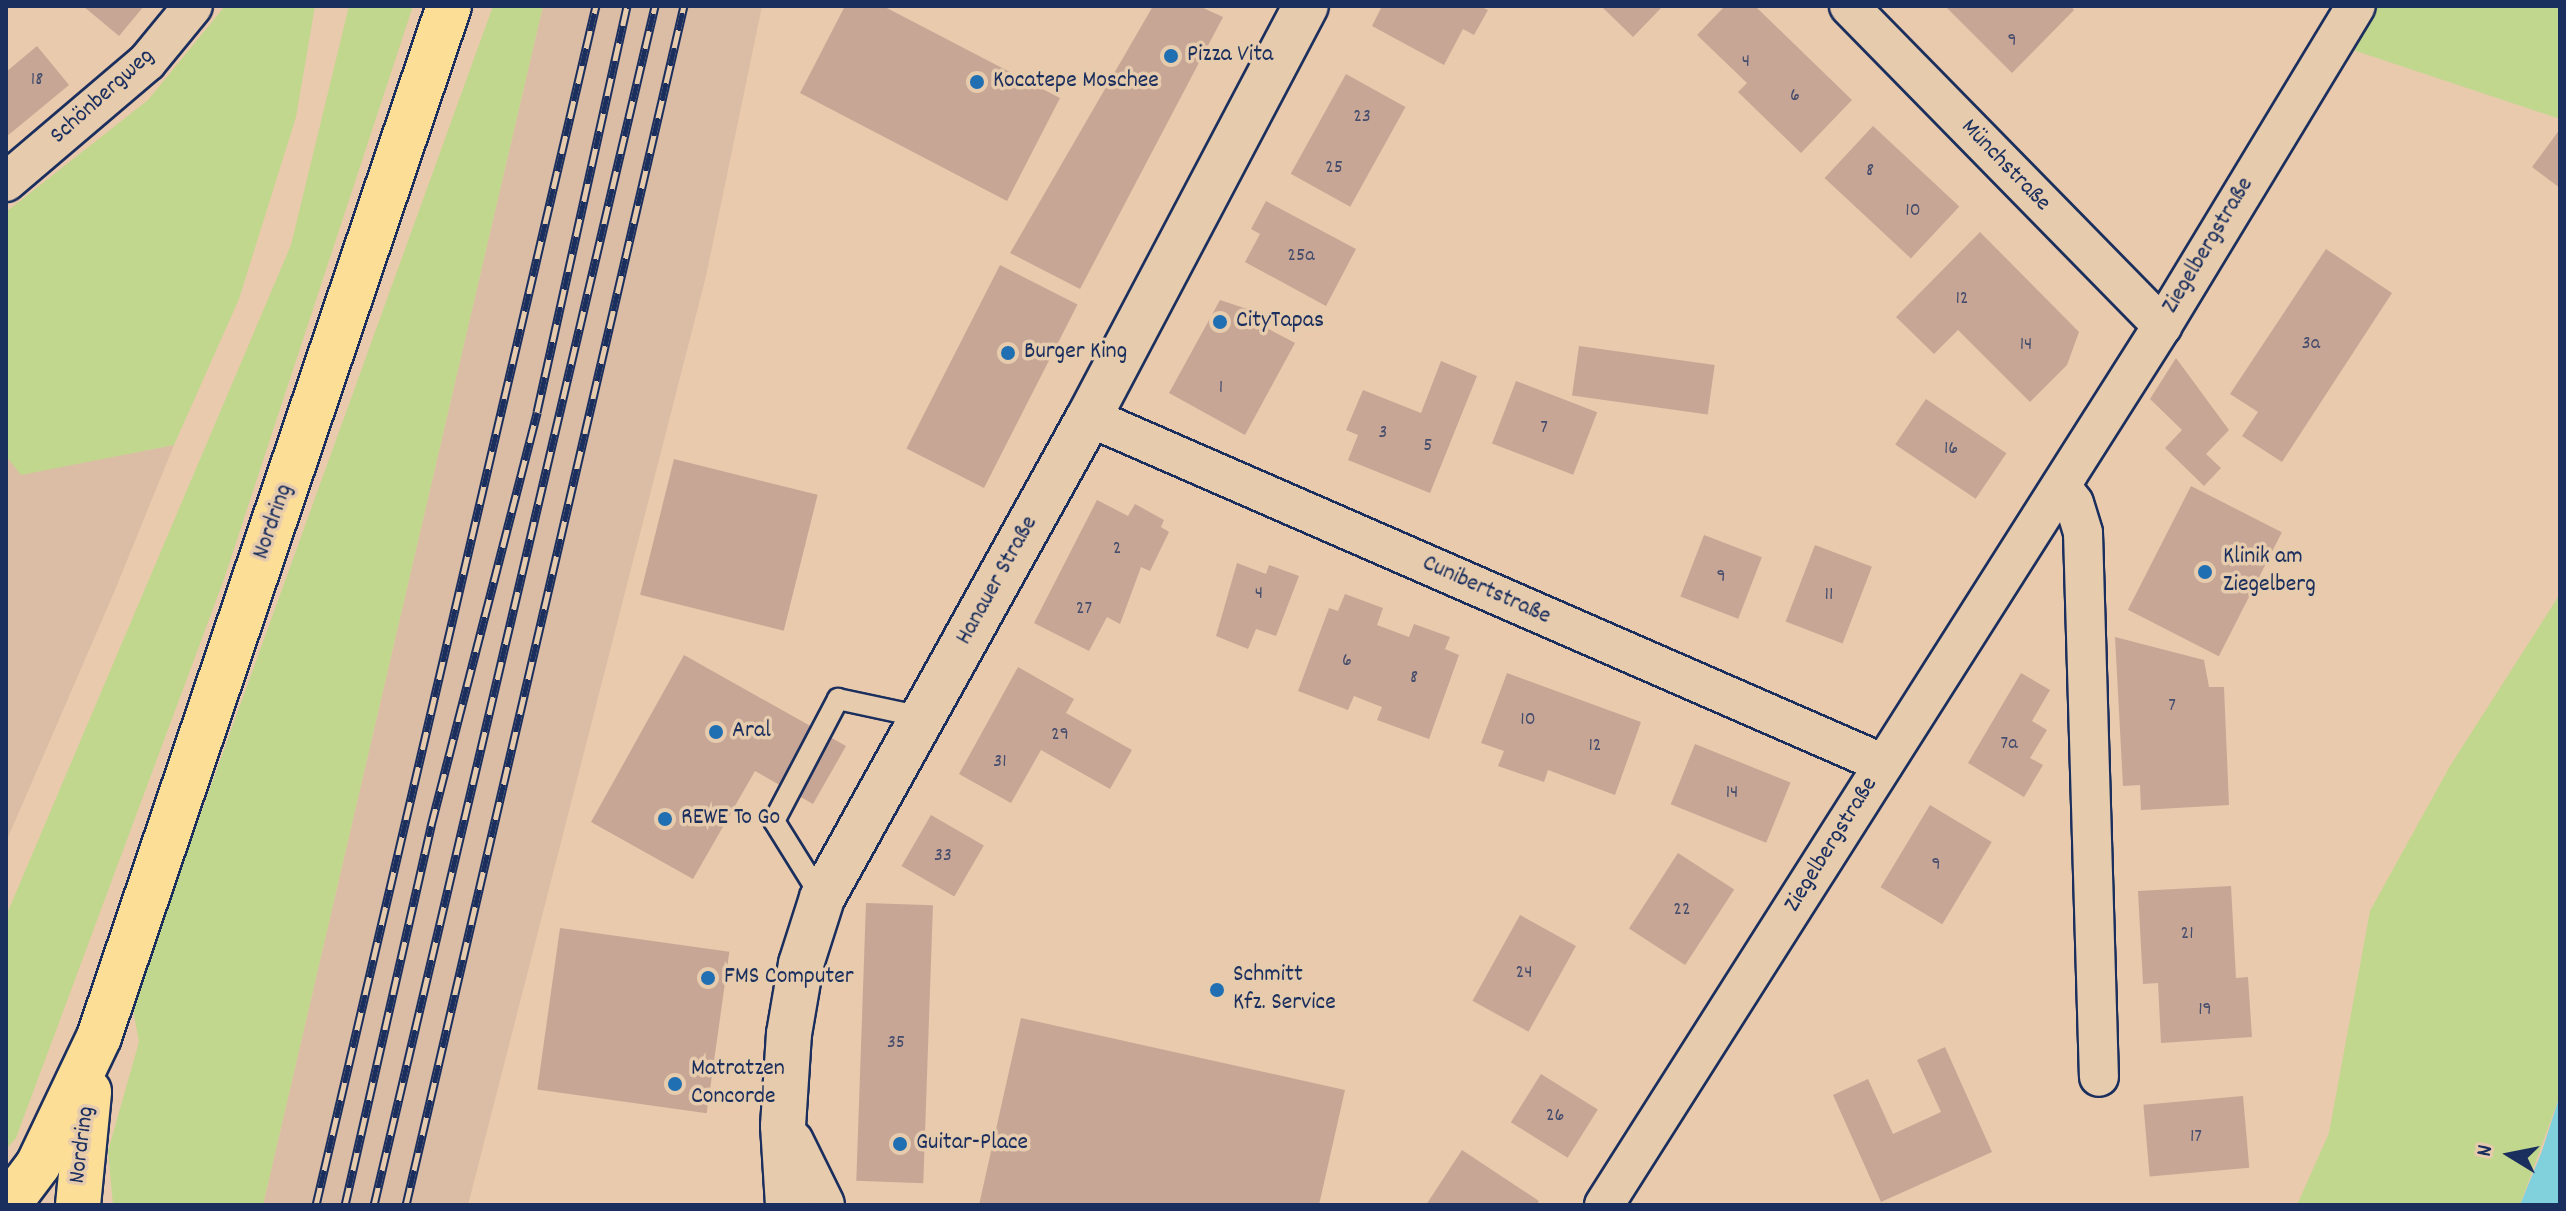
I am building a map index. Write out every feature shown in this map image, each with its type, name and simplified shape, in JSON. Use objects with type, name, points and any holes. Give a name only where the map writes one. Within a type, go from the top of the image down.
[{"type":"main road","name":"Nordring","points":[[8,1205],[38,1165],[99,1037],[449,6]]},
{"type":"main road","name":"Hanauer Straße","points":[[784,1198],[783,1126],[794,999],[822,898],[1089,417],[1306,6]]},
{"type":"main road","name":"Nordring","points":[[78,1205],[79,1144],[99,1037]]},
{"type":"main road","points":[[783,1126],[822,1205]]},
{"type":"street","name":"Schönbergweg","points":[[6,182],[147,62],[193,6]]},
{"type":"street","name":"Münchstraße","points":[[1849,6],[2162,326]]},
{"type":"street","name":"Ziegelbergstraße","points":[[1604,1205],[2162,326],[2356,6]]},
{"type":"street","name":"Cunibertstraße","points":[[1089,417],[1884,764]]},
{"type":"street","points":[[2061,486],[2074,503],[2083,533],[2099,1077]]},
{"type":"lane","points":[[822,898],[774,821],[838,699],[922,717]]},
{"type":"shaded area","points":[[543,6],[762,6],[706,276],[468,1205],[263,1205]]},
{"type":"shaded area","points":[[174,445],[6,842],[6,456],[21,474]]},
{"type":"green space","points":[[225,6],[315,6],[296,117],[239,299],[174,445],[21,475],[6,456],[6,212],[148,100]]},
{"type":"green space","points":[[349,6],[413,6],[224,579],[16,1138],[6,1149],[6,916],[291,245]]},
{"type":"green space","points":[[493,6],[543,6],[263,1205],[113,1205],[108,1151],[139,1042],[132,1004]]},
{"type":"green space","points":[[2376,6],[2560,6],[2560,119],[2350,49]]},
{"type":"green space","points":[[2560,594],[2560,1095],[2520,1205],[2297,1205],[2329,1133],[2370,911],[2450,766]]},
{"type":"water","points":[[2560,1095],[2560,1205],[2520,1205],[2542,1151]]},
{"type":"building","points":[[83,6],[144,6],[119,36]]},
{"type":"building","points":[[845,6],[883,6],[1060,98],[1007,201],[800,93]]},
{"type":"building","points":[[1153,6],[1199,6],[1223,17],[1080,289],[1010,253]]},
{"type":"building","points":[[1382,6],[1480,6],[1488,10],[1474,35],[1463,29],[1444,65],[1372,26]]},
{"type":"building","points":[[1601,6],[1663,6],[1633,37]]},
{"type":"building","points":[[1725,6],[1755,6],[1852,100],[1801,153],[1738,92],[1747,83],[1697,35]]},
{"type":"building","points":[[1945,6],[2071,6],[2074,10],[2012,73]]},
{"type":"building","points":[[37,46],[69,85],[6,137],[6,72]]},
{"type":"building","points":[[1346,74],[1405,107],[1350,207],[1291,174]]},
{"type":"building","points":[[1873,126],[1959,206],[1911,258],[1825,178]]},
{"type":"building","points":[[2560,129],[2560,188],[2532,167]]},
{"type":"building","points":[[1266,201],[1356,249],[1326,306],[1245,262],[1260,234],[1251,229]]},
{"type":"building","points":[[1980,232],[2079,332],[2067,365],[2030,402],[1958,330],[1934,354],[1896,317]]},
{"type":"building","points":[[2326,249],[2392,293],[2282,462],[2242,436],[2258,412],[2230,394]]},
{"type":"building","points":[[1000,265],[1078,304],[984,488],[906,449]]},
{"type":"building","points":[[1220,300],[1271,317],[1265,327],[1295,343],[1245,435],[1169,393]]},
{"type":"building","points":[[1579,346],[1715,365],[1708,415],[1572,396]]},
{"type":"building","points":[[2176,358],[2229,430],[2206,454],[2221,468],[2204,486],[2165,448],[2182,430],[2150,399]]},
{"type":"building","points":[[1441,361],[1477,376],[1430,493],[1348,460],[1358,435],[1346,430],[1363,390],[1421,413]]},
{"type":"building","points":[[1516,381],[1597,412],[1573,475],[1492,444]]},
{"type":"building","points":[[1926,399],[2006,453],[1976,499],[1895,445]]},
{"type":"building","points":[[674,459],[818,495],[784,631],[640,595]]},
{"type":"building","name":"Klinik am Ziegelberg","points":[[2191,486],[2282,532],[2219,656],[2128,610]]},
{"type":"building","points":[[1097,500],[1128,516],[1135,504],[1164,520],[1161,527],[1169,532],[1150,571],[1141,567],[1120,624],[1107,617],[1089,651],[1034,623]]},
{"type":"building","points":[[1704,535],[1762,557],[1738,619],[1680,597]]},
{"type":"building","points":[[1815,545],[1872,567],[1843,643],[1786,622]]},
{"type":"building","points":[[1237,563],[1266,574],[1269,565],[1299,576],[1276,636],[1256,629],[1248,649],[1216,636]]},
{"type":"building","points":[[1345,594],[1383,608],[1377,625],[1409,637],[1414,624],[1450,637],[1445,649],[1459,655],[1429,739],[1377,720],[1382,707],[1354,696],[1348,710],[1298,691],[1329,608],[1338,611]]},
{"type":"building","points":[[2115,637],[2204,660],[2209,687],[2224,687],[2229,805],[2141,810],[2140,785],[2123,786]]},
{"type":"building","points":[[684,655],[846,746],[813,804],[755,771],[693,879],[591,822]]},
{"type":"building","points":[[1018,667],[1074,699],[1066,713],[1132,750],[1110,789],[1041,750],[1011,803],[959,774]]},
{"type":"building","points":[[1507,673],[1641,722],[1615,795],[1548,770],[1544,782],[1498,766],[1504,751],[1481,743]]},
{"type":"building","points":[[2021,673],[2050,690],[2032,721],[2047,730],[2030,758],[2043,765],[2024,797],[1968,763]]},
{"type":"building","points":[[1695,744],[1790,783],[1766,843],[1671,804]]},
{"type":"building","points":[[1930,805],[1992,842],[1942,924],[1881,887]]},
{"type":"building","points":[[931,815],[984,846],[954,897],[902,866]]},
{"type":"building","points":[[1678,853],[1734,889],[1685,965],[1629,928]]},
{"type":"building","points":[[2231,886],[2236,978],[2248,977],[2252,1037],[2161,1043],[2158,983],[2143,984],[2138,891]]},
{"type":"building","points":[[866,903],[933,905],[923,1183],[856,1181]]},
{"type":"building","points":[[1520,915],[1576,946],[1528,1032],[1472,1001]]},
{"type":"building","points":[[560,928],[729,952],[707,1113],[537,1089]]},
{"type":"building","points":[[1021,1018],[1345,1090],[1319,1205],[979,1205]]},
{"type":"building","points":[[1945,1047],[1992,1152],[1881,1202],[1833,1095],[1868,1079],[1893,1134],[1941,1112],[1917,1060]]},
{"type":"building","points":[[1541,1074],[1598,1110],[1568,1158],[1511,1122]]},
{"type":"building","points":[[2243,1096],[2249,1168],[2150,1176],[2143,1105]]},
{"type":"building","points":[[1462,1150],[1539,1201],[1536,1205],[1426,1205]]},
{"type":"railway","points":[[316,1205],[596,6]]},
{"type":"railway","points":[[345,1205],[431,826],[537,412],[627,6]]},
{"type":"railway","points":[[374,1205],[655,6]]},
{"type":"railway","points":[[406,1205],[684,6]]},
{"type":"place","name":"Pizza Vita","points":[[1171,56]]},
{"type":"place","name":"Kocatepe Moschee","points":[[977,82]]},
{"type":"place","name":"CityTapas","points":[[1220,322]]},
{"type":"place","name":"Burger King","points":[[1008,353]]},
{"type":"place","name":"Klinik am Ziegelberg","points":[[2205,572]]},
{"type":"place","name":"Aral","points":[[716,732]]},
{"type":"place","name":"REWE To Go","points":[[665,819]]},
{"type":"place","name":"FMS Computer","points":[[708,978]]},
{"type":"place","name":"Schmitt Kfz. Service","points":[[1217,990]]},
{"type":"place","name":"Matratzen Concorde","points":[[675,1084]]},
{"type":"place","name":"Guitar-Place","points":[[900,1144]]}]
